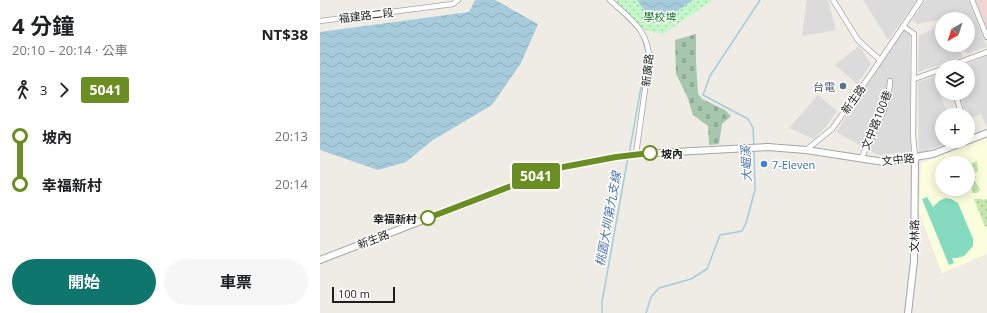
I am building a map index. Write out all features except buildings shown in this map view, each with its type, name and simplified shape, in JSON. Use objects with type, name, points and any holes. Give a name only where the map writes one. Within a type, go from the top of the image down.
[{"type":"street","name":"福建路二段","points":[[320,21],[453,4],[458,0]]},
{"type":"street","name":"新廣路","points":[[610,0],[641,30],[650,49],[636,154]]},
{"type":"street","points":[[833,0],[858,40],[880,60]]},
{"type":"street","name":"新生路","points":[[320,260],[558,168],[636,154],[768,147],[806,150],[832,129],[921,0]]},
{"type":"street","points":[[972,0],[987,36]]},
{"type":"street","points":[[903,26],[914,34],[913,135],[915,158]]},
{"type":"street","points":[[966,60],[987,52]]},
{"type":"street","points":[[914,79],[935,72]]},
{"type":"street","name":"文中路100巷","points":[[861,159],[879,120],[890,91],[890,81]]},
{"type":"street","name":"文中路","points":[[975,139],[987,133]]},
{"type":"street","name":"文中路","points":[[806,150],[884,162],[915,158],[950,148]]},
{"type":"street","name":"文林路","points":[[908,313],[914,261],[915,158]]},
{"type":"shaded area","points":[[807,0],[828,0],[836,30],[802,36]]},
{"type":"shaded area","points":[[863,0],[917,0],[888,40]]},
{"type":"shaded area","points":[[926,0],[968,0],[973,12],[935,12],[935,20],[918,24],[912,20]]},
{"type":"shaded area","points":[[975,0],[987,0],[987,30]]},
{"type":"shaded area","points":[[975,17],[987,47],[975,51]]},
{"type":"shaded area","points":[[935,28],[935,52],[960,52],[963,57],[954,60],[935,60],[935,66],[918,72],[919,36]]},
{"type":"shaded area","points":[[904,30],[910,35],[911,152],[878,155],[836,132]]},
{"type":"shaded area","points":[[859,46],[871,64],[857,84],[835,65]]},
{"type":"shaded area","points":[[987,55],[987,128],[981,114],[975,116],[975,108],[964,108],[961,100],[975,100],[975,61]]},
{"type":"shaded area","points":[[935,76],[935,100],[942,100],[945,108],[935,108],[935,147],[919,153],[918,82]]},
{"type":"shaded area","points":[[818,95],[837,111],[826,127],[814,139],[789,128]]},
{"type":"shaded area","points":[[987,138],[987,254],[942,273],[919,212],[921,163],[935,158],[935,196],[975,196],[975,156],[939,156],[961,148],[975,148],[975,143]]},
{"type":"green space","name":"學校埤","points":[[612,0],[713,0],[663,34],[645,30]]},
{"type":"green space","points":[[696,34],[698,94],[702,99],[725,110],[731,116],[722,124],[719,144],[709,145],[708,126],[693,115],[687,96],[676,74],[675,40]]},
{"type":"green space","points":[[977,161],[978,171],[975,173],[975,162]]},
{"type":"green space","points":[[975,181],[980,190],[975,193]]},
{"type":"green space","points":[[927,197],[933,207],[939,201],[946,198],[958,203],[973,239],[973,246],[964,256],[952,258],[954,263],[949,265],[922,199]]},
{"type":"green space","points":[[974,199],[987,199],[987,226],[985,227]]},
{"type":"water","points":[[475,0],[495,0],[538,24],[521,63],[492,105],[433,140],[406,162],[378,170],[320,150],[320,32],[469,12]]},
{"type":"water","points":[[637,0],[693,0],[661,22],[644,10]]},
{"type":"waterway","name":"大崛溪","points":[[754,147],[753,128],[748,119],[703,95],[710,76],[760,0]]},
{"type":"waterway","name":"桃園大圳第九支線","points":[[616,8],[635,27]]},
{"type":"waterway","name":"桃園大圳第九支線","points":[[629,154],[647,54],[642,38]]},
{"type":"waterway","name":"大崛溪","points":[[646,313],[651,297],[659,288],[691,279],[707,269],[720,235],[742,231],[746,223],[755,190],[754,150]]},
{"type":"waterway","name":"桃園大圳第九支線","points":[[602,313],[602,302],[628,157]]},
{"type":"bus line","name":"5041","points":[[428,218],[558,168],[616,157],[650,153]]},
{"type":"place","name":"台電","points":[[843,86]]},
{"type":"place","name":"坡內","points":[[650,153]]},
{"type":"place","name":"7-Eleven","points":[[764,164]]},
{"type":"place","name":"幸福新村","points":[[428,218]]}]
